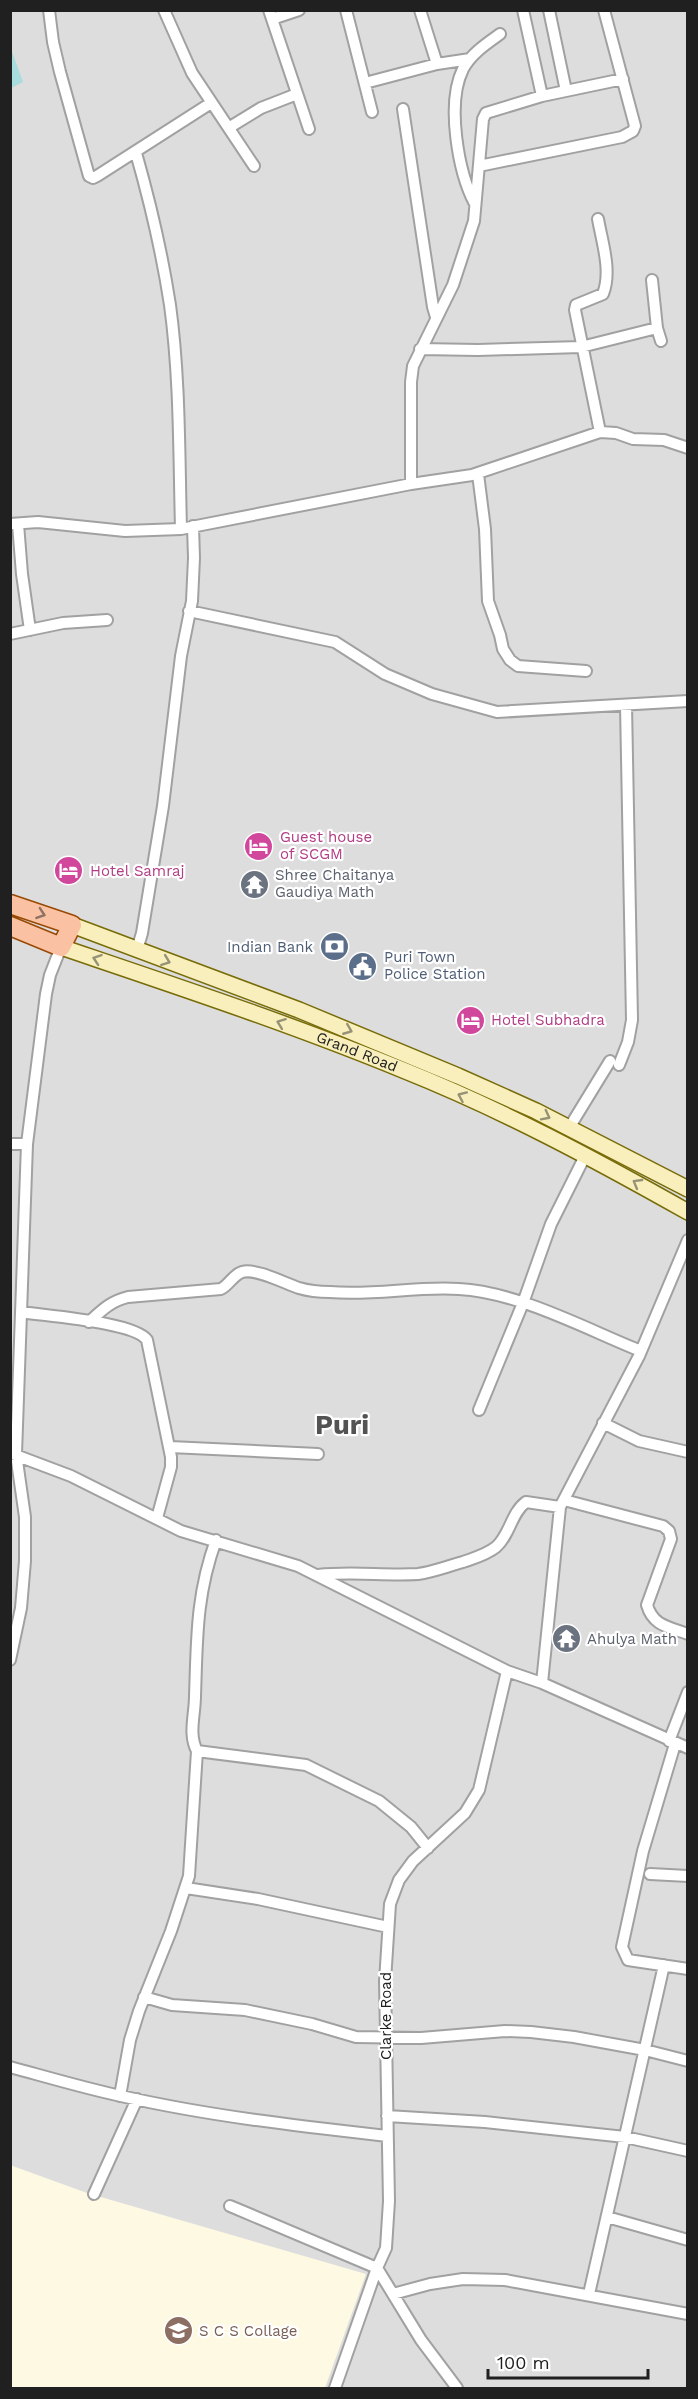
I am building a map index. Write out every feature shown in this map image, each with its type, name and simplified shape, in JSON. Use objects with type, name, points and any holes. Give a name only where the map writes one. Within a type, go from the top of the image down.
[{"type":"main road","name":"Grand Road","points":[[10,904],[72,925],[339,1026],[458,1076],[569,1128],[687,1189]]},
{"type":"main road","points":[[61,947],[72,925]]},
{"type":"main road","name":"Grand Road","points":[[10,926],[61,947],[270,1019],[404,1070],[509,1116],[586,1154],[687,1212]]},
{"type":"street","points":[[49,10],[57,62],[89,177],[97,176],[136,153],[211,103]]},
{"type":"street","points":[[164,10],[181,51],[211,103],[230,127],[254,166]]},
{"type":"street","points":[[299,10],[271,15],[309,129]]},
{"type":"street","points":[[346,10],[372,112]]},
{"type":"street","points":[[420,10],[437,64]]},
{"type":"street","points":[[523,10],[542,96]]},
{"type":"street","points":[[549,10],[566,91]]},
{"type":"street","points":[[479,166],[538,156],[629,135],[633,131],[635,126],[604,10]]},
{"type":"street","points":[[475,204],[464,178],[453,101],[458,83],[470,58],[500,34]]},
{"type":"street","points":[[364,83],[470,58]]},
{"type":"street","points":[[411,484],[413,366],[453,285],[474,221],[483,119],[486,113],[542,96],[623,79]]},
{"type":"street","points":[[230,127],[261,108],[297,94]]},
{"type":"street","points":[[403,109],[436,317]]},
{"type":"street","points":[[136,153],[148,198],[170,305],[179,442],[181,529]]},
{"type":"street","points":[[598,219],[606,262],[605,286],[603,294],[576,305],[575,321],[600,432]]},
{"type":"street","points":[[652,280],[657,328],[661,341]]},
{"type":"street","points":[[420,348],[478,350],[581,347],[657,328]]},
{"type":"street","points":[[30,630],[14,524],[38,522],[125,531],[181,529],[411,484],[478,474],[600,432],[616,433],[633,439],[664,440],[687,448]]},
{"type":"street","points":[[478,474],[485,529],[488,601],[500,635],[502,649],[518,666],[586,671]]},
{"type":"street","points":[[136,950],[143,925],[163,806],[177,685],[194,577],[193,526]]},
{"type":"street","points":[[189,611],[335,642],[385,674],[432,694],[496,712],[687,701]]},
{"type":"street","points":[[10,634],[63,623],[106,620]]},
{"type":"street","points":[[569,1128],[628,1042],[632,1020],[626,705]]},
{"type":"street","points":[[10,1660],[21,1608],[25,1561],[25,1517],[13,1454],[27,1144],[46,994],[50,975],[61,947]]},
{"type":"street","points":[[10,1144],[27,1144]]},
{"type":"street","points":[[479,1410],[523,1303],[551,1224],[586,1154]]},
{"type":"street","points":[[542,1683],[562,1503],[641,1351],[687,1240]]},
{"type":"street","points":[[89,1322],[116,1300],[221,1289],[229,1285],[237,1274],[251,1271],[315,1291],[387,1293],[458,1289],[496,1295],[523,1303],[641,1351]]},
{"type":"street","points":[[21,1312],[134,1330],[143,1334],[147,1340],[170,1447],[171,1467],[157,1518]]},
{"type":"street","points":[[603,1423],[639,1442],[687,1452]]},
{"type":"street","points":[[170,1447],[318,1454]]},
{"type":"street","points":[[13,1454],[71,1476],[181,1531],[298,1566],[507,1671],[542,1683],[687,1748]]},
{"type":"street","points":[[316,1575],[335,1572],[382,1575],[421,1574],[447,1567],[485,1554],[497,1546],[505,1536],[520,1507],[526,1502],[562,1503],[663,1526],[669,1531],[671,1539],[647,1605],[657,1623],[687,1634]]},
{"type":"street","points":[[120,2096],[130,2040],[189,1876],[197,1751],[192,1741],[195,1647],[200,1594],[206,1567],[216,1540]]},
{"type":"street","name":"Clarke Road","points":[[335,2388],[386,2248],[389,2201],[385,1981],[390,1904],[399,1880],[413,1861],[465,1813],[479,1790],[507,1671]]},
{"type":"street","points":[[687,1692],[643,1851],[622,1947],[628,1960],[687,1969]]},
{"type":"street","points":[[197,1751],[306,1765],[379,1802],[411,1827],[428,1848]]},
{"type":"street","points":[[650,1874],[687,1876]]},
{"type":"street","points":[[186,1888],[258,1899],[388,1927]]},
{"type":"street","points":[[590,2294],[664,1965]]},
{"type":"street","points":[[144,1998],[172,2005],[245,2010],[312,2024],[356,2037],[386,2039],[444,2037],[505,2031],[531,2032],[645,2050],[687,2061]]},
{"type":"street","points":[[10,2067],[120,2096],[271,2123],[387,2136]]},
{"type":"street","points":[[94,2194],[137,2099]]},
{"type":"street","points":[[387,2116],[485,2122],[625,2137],[687,2151]]},
{"type":"street","points":[[230,2206],[377,2268],[422,2340],[457,2388]]},
{"type":"street","points":[[607,2217],[687,2240]]},
{"type":"street","points":[[393,2294],[430,2284],[487,2278],[590,2294],[687,2314]]},
{"type":"shaded area","name":"Puri","points":[[11,11],[687,11],[687,2388],[11,2388]]},
{"type":"shaded area","name":"S C S Collage","points":[[10,2165],[87,2193],[366,2274],[325,2388],[11,2388]]},
{"type":"water","points":[[10,46],[23,82],[11,88],[10,88]]},
{"type":"place","name":"Guest house of SCGM","points":[[259,846]]},
{"type":"place","name":"Hotel Samraj","points":[[69,871]]},
{"type":"place","name":"Shree Chaitanya Gaudiya Math","points":[[254,884]]},
{"type":"place","name":"Indian Bank","points":[[334,947]]},
{"type":"place","name":"Puri Town Police Station","points":[[363,966]]},
{"type":"place","name":"Hotel Subhadra","points":[[470,1020]]},
{"type":"place","name":"Ahulya Math","points":[[566,1639]]},
{"type":"place","name":"S C S Collage","points":[[178,2331]]},
{"type":"district","name":"Puri","points":[[342,1425]]}]
